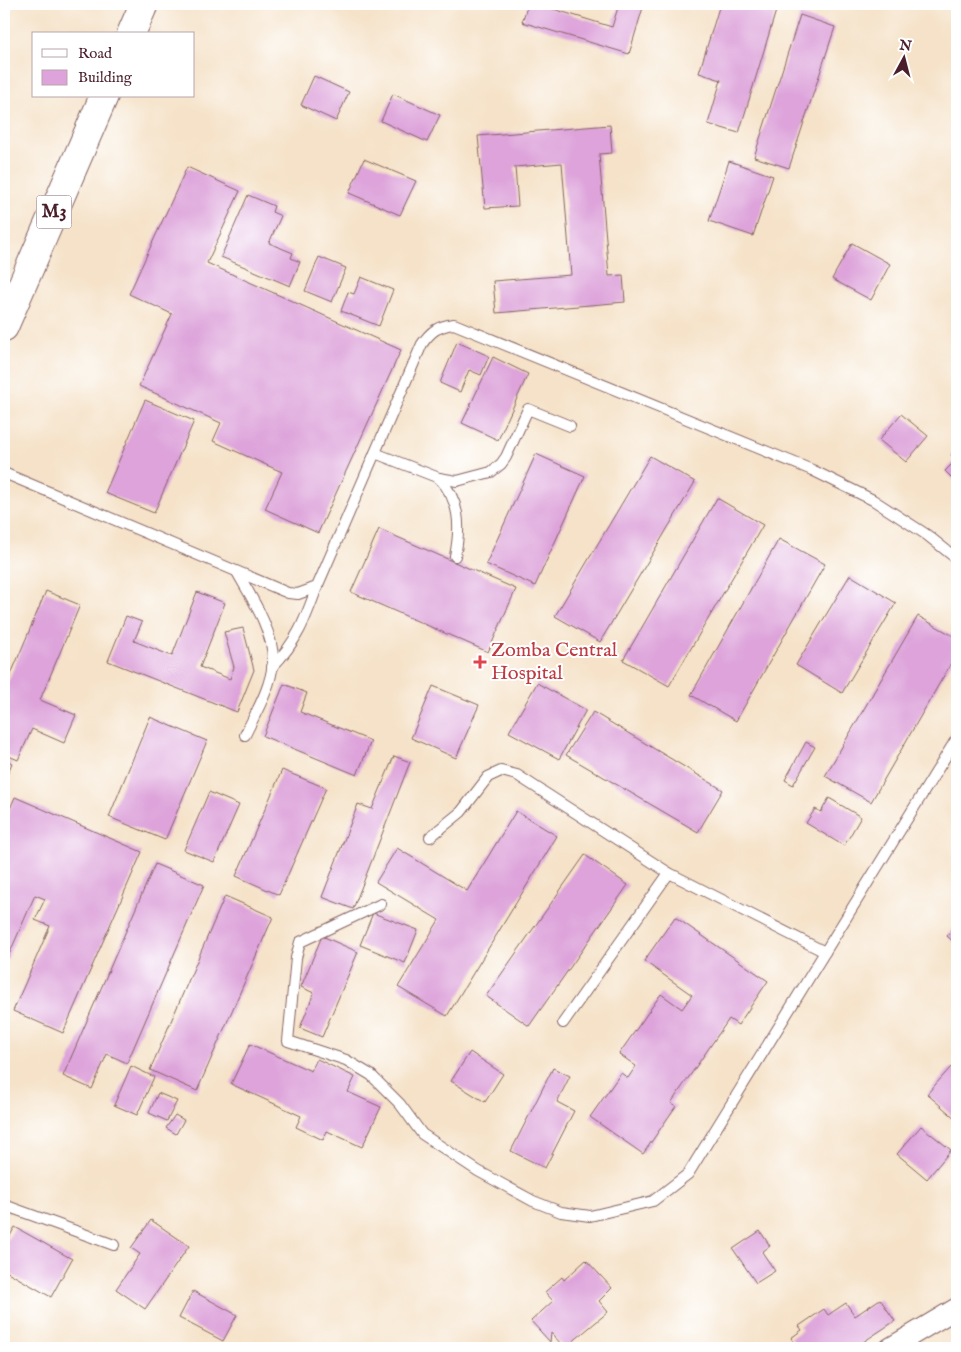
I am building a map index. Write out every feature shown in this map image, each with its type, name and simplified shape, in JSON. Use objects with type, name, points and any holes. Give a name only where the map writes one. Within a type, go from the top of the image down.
[{"type":"highway","points":[[132,32],[144,4]]},
{"type":"highway","name":"M3","points":[[4,327],[103,98]]},
{"type":"street","points":[[890,1348],[957,1308]]},
{"type":"lane","points":[[272,667],[289,649],[300,631],[317,587],[422,344],[431,332],[442,326],[454,324],[812,470],[874,500],[926,535],[957,559]]},
{"type":"lane","points":[[375,453],[439,478],[457,481],[491,472],[501,464],[528,409],[570,426]]},
{"type":"lane","points":[[4,473],[288,593],[298,594],[317,587]]},
{"type":"lane","points":[[439,478],[451,491],[456,508],[458,540],[455,556]]},
{"type":"lane","points":[[237,572],[256,605],[268,637],[273,661],[268,686],[245,735]]},
{"type":"lane","points":[[381,904],[300,942],[296,958],[288,1041],[346,1060],[371,1075],[400,1104],[422,1134],[478,1171],[533,1201],[561,1212],[590,1216],[653,1201],[688,1174],[957,738]]},
{"type":"lane","points":[[430,837],[461,812],[488,777],[501,771],[524,779],[669,873],[825,952]]},
{"type":"lane","points":[[563,1023],[669,873]]},
{"type":"lane","points":[[4,1205],[114,1245]]},
{"type":"building","points":[[528,4],[551,4],[550,8],[612,27],[619,4],[644,4],[629,54],[522,22]]},
{"type":"building","points":[[720,4],[778,4],[739,133],[708,124],[721,80],[699,73]]},
{"type":"building","points":[[800,15],[835,27],[789,168],[754,157]]},
{"type":"building","points":[[314,76],[349,92],[336,121],[301,105]]},
{"type":"building","points":[[393,94],[440,115],[427,142],[381,121]]},
{"type":"building","points":[[610,125],[612,153],[599,154],[609,276],[623,275],[625,302],[496,313],[493,281],[571,275],[562,163],[515,167],[518,206],[485,208],[478,136]]},
{"type":"building","points":[[364,159],[416,181],[400,215],[349,193]]},
{"type":"building","points":[[729,161],[773,176],[753,236],[709,221]]},
{"type":"building","points":[[187,167],[240,191],[207,263],[401,350],[318,533],[265,509],[282,472],[213,441],[221,423],[139,386],[172,314],[129,294]]},
{"type":"building","points":[[248,195],[274,206],[272,212],[281,216],[269,243],[293,253],[291,258],[300,262],[290,286],[221,257]]},
{"type":"building","points":[[852,243],[890,264],[871,300],[832,279]]},
{"type":"building","points":[[319,257],[346,268],[332,302],[305,291]]},
{"type":"building","points":[[361,277],[393,290],[379,326],[341,311],[348,292],[354,294]]},
{"type":"building","points":[[457,342],[489,356],[481,375],[469,370],[460,392],[440,383]]},
{"type":"building","points":[[493,357],[528,374],[498,440],[462,423]]},
{"type":"building","points":[[145,400],[194,421],[154,513],[105,493]]},
{"type":"building","points":[[901,414],[928,436],[906,462],[879,440]]},
{"type":"building","points":[[957,449],[957,477],[954,480],[945,471],[956,460],[951,455]]},
{"type":"building","points":[[536,454],[585,476],[535,586],[486,564]]},
{"type":"building","points":[[650,456],[695,482],[600,642],[555,616]]},
{"type":"building","points":[[717,498],[763,525],[669,686],[623,660]]},
{"type":"building","points":[[379,529],[516,589],[488,652],[351,592]]},
{"type":"building","points":[[779,539],[825,564],[736,721],[691,695]]},
{"type":"building","points":[[850,575],[896,603],[842,693],[796,665]]},
{"type":"building","points":[[46,591],[80,605],[40,700],[76,715],[64,743],[32,729],[18,760],[4,754],[4,691]]},
{"type":"building","points":[[197,592],[225,603],[200,667],[230,679],[234,667],[224,632],[243,628],[254,670],[237,712],[108,661],[126,616],[142,622],[134,641],[172,656]]},
{"type":"building","points":[[918,616],[957,638],[957,653],[871,802],[825,776]]},
{"type":"building","points":[[537,683],[586,710],[559,759],[509,732]]},
{"type":"building","points":[[284,684],[307,693],[300,712],[371,741],[357,775],[263,736]]},
{"type":"building","points":[[433,686],[479,705],[456,758],[411,738]]},
{"type":"building","points":[[593,712],[723,790],[698,832],[566,755]]},
{"type":"building","points":[[150,717],[207,741],[165,840],[109,817]]},
{"type":"building","points":[[806,742],[815,747],[793,785],[785,780]]},
{"type":"building","points":[[394,756],[410,762],[353,909],[322,897],[358,804],[372,809]]},
{"type":"building","points":[[4,759],[12,763],[4,782]]},
{"type":"building","points":[[282,770],[326,788],[279,895],[236,876]]},
{"type":"building","points":[[209,792],[239,805],[214,862],[184,850]]},
{"type":"building","points":[[15,797],[142,852],[63,1033],[13,1011],[50,926],[35,920],[45,899],[35,895],[4,966],[4,823]]},
{"type":"building","points":[[829,798],[861,817],[844,846],[806,823],[815,809],[821,812]]},
{"type":"building","points":[[516,811],[557,836],[447,1016],[398,987],[439,920],[376,882],[397,848],[467,891]]},
{"type":"building","points":[[585,855],[628,885],[529,1026],[486,996]]},
{"type":"building","points":[[155,864],[204,885],[127,1063],[107,1054],[92,1089],[63,1076]]},
{"type":"building","points":[[225,896],[273,917],[197,1091],[150,1070]]},
{"type":"building","points":[[373,913],[418,930],[405,963],[360,945]]},
{"type":"building","points":[[675,917],[768,981],[738,1025],[729,1019],[671,1103],[676,1106],[643,1154],[590,1117],[621,1073],[628,1078],[636,1066],[619,1054],[661,994],[682,1009],[692,995],[644,961]]},
{"type":"building","points":[[957,925],[957,945],[947,936]]},
{"type":"building","points":[[322,936],[358,952],[322,1037],[300,1028],[314,993],[301,987]]},
{"type":"building","points":[[250,1044],[311,1071],[317,1059],[355,1077],[348,1092],[381,1107],[362,1147],[327,1131],[323,1140],[296,1127],[301,1116],[231,1084]]},
{"type":"building","points":[[470,1052],[503,1074],[485,1102],[451,1081]]},
{"type":"building","points":[[131,1066],[154,1077],[137,1115],[114,1105]]},
{"type":"building","points":[[951,1067],[957,1073],[957,1120],[927,1094]]},
{"type":"building","points":[[553,1068],[570,1076],[557,1102],[574,1111],[545,1168],[511,1151]]},
{"type":"building","points":[[158,1093],[177,1101],[167,1121],[149,1113]]},
{"type":"building","points":[[175,1115],[184,1120],[176,1134],[166,1128]]},
{"type":"building","points":[[921,1126],[951,1150],[927,1179],[897,1154]]},
{"type":"building","points":[[151,1220],[189,1246],[145,1309],[116,1289],[140,1254],[131,1248]]},
{"type":"building","points":[[15,1227],[72,1259],[51,1297],[4,1270],[4,1246]]},
{"type":"building","points":[[760,1231],[770,1246],[762,1252],[775,1271],[756,1283],[733,1249]]},
{"type":"building","points":[[586,1260],[612,1288],[599,1301],[608,1312],[565,1348],[551,1333],[550,1342],[531,1321],[553,1301],[545,1292],[562,1277],[564,1280]]},
{"type":"building","points":[[193,1291],[237,1315],[223,1341],[179,1318]]},
{"type":"building","points":[[880,1299],[895,1321],[854,1348],[798,1348],[791,1338],[802,1330],[799,1326],[824,1309],[828,1315],[846,1303],[855,1316]]},
{"type":"place","name":"Zomba Central Hospital","points":[[480,662]]}]
